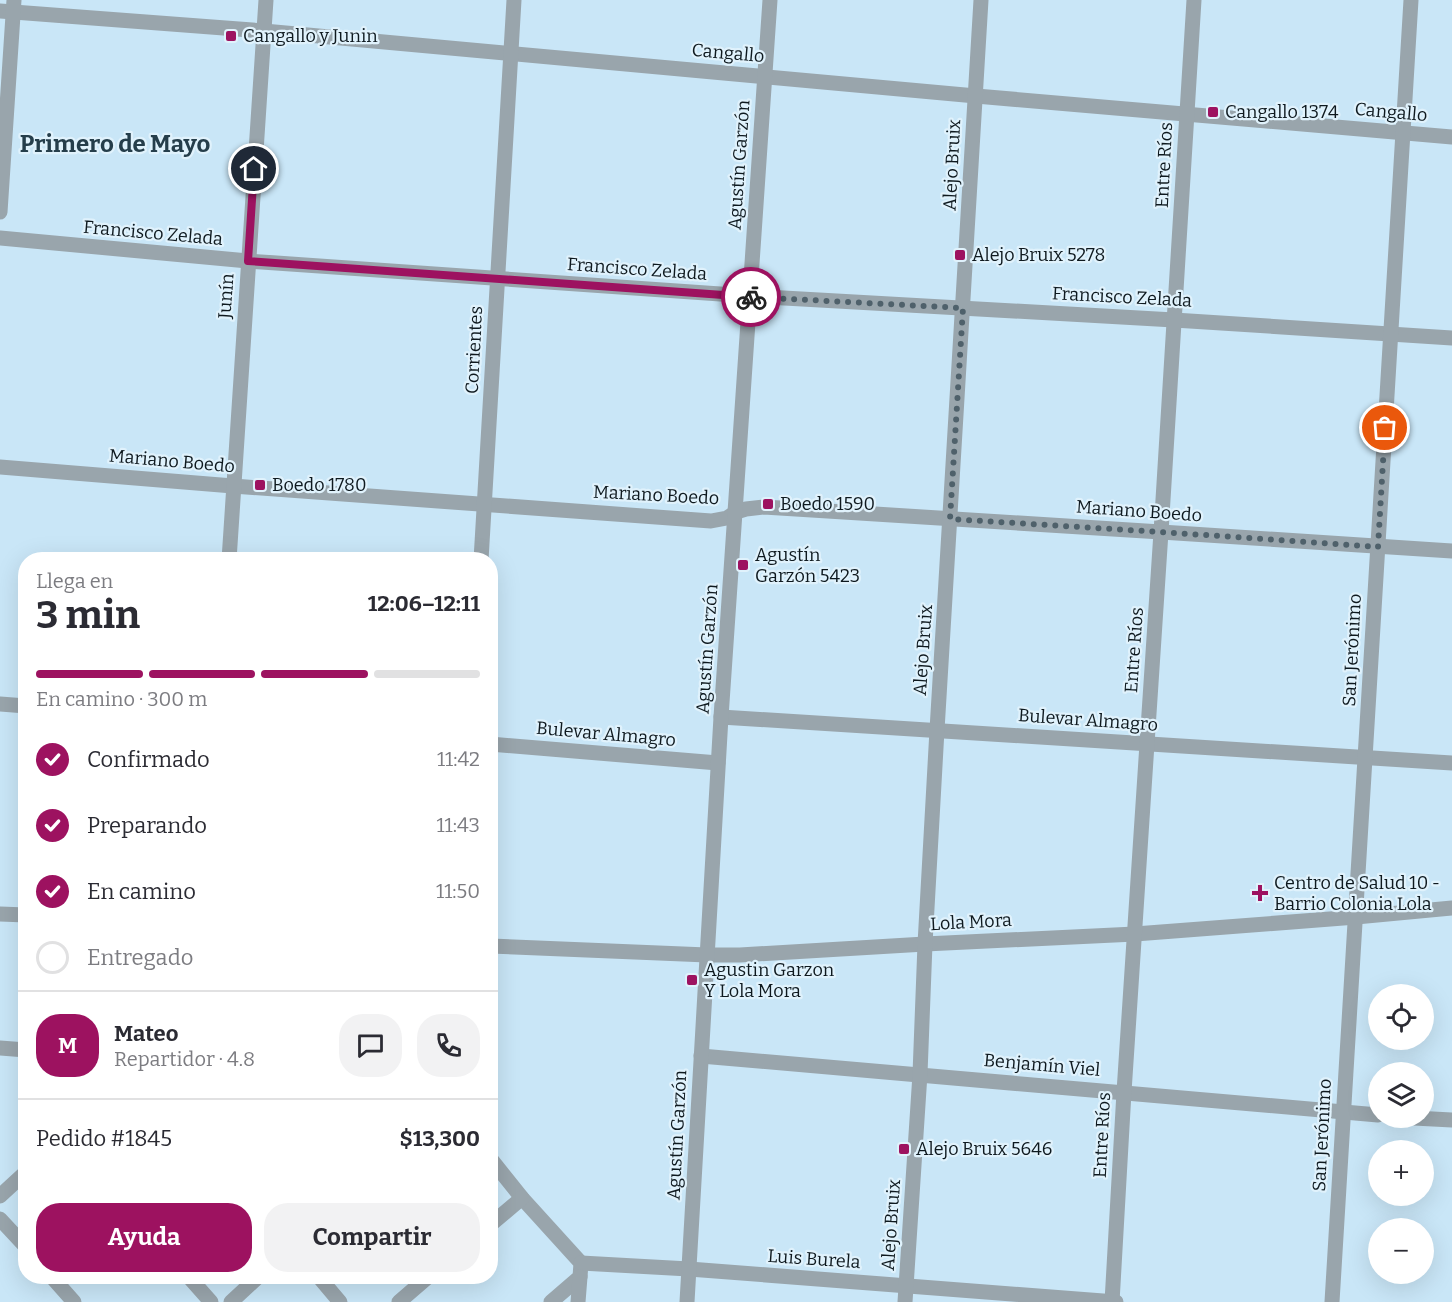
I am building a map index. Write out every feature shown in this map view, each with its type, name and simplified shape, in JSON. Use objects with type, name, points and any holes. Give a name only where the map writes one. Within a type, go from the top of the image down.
[{"type":"street","name":"Junín","points":[[229,552],[266,0]]},
{"type":"street","name":"Corrientes","points":[[481,552],[514,0]]},
{"type":"street","name":"Agustín Garzón","points":[[687,1302],[718,763],[770,0]]},
{"type":"street","name":"Alejo Bruix","points":[[905,1302],[981,0]]},
{"type":"street","name":"Entre Ríos","points":[[1113,1302],[1124,1092],[1194,0]]},
{"type":"street","name":"San Jerónimo","points":[[1332,1302],[1411,0]]},
{"type":"street","name":"Cangallo","points":[[9,8],[976,96],[1452,136]]},
{"type":"street","points":[[0,212],[9,8]]},
{"type":"street","name":"Francisco Zelada","points":[[0,238],[248,261],[749,296],[1452,338]]},
{"type":"street","name":"Mariano Boedo","points":[[0,467],[711,521],[728,518],[746,509],[764,507],[1452,552]]},
{"type":"street","points":[[0,704],[18,705]]},
{"type":"street","name":"Bulevar Almagro","points":[[721,717],[1452,763]]},
{"type":"street","name":"Bulevar Almagro","points":[[498,745],[718,763]]},
{"type":"street","name":"Lola Mora","points":[[498,946],[740,955],[1135,934],[1452,908]]},
{"type":"street","points":[[0,914],[18,915]]},
{"type":"street","points":[[0,1048],[18,1049]]},
{"type":"street","name":"Benjamín Viel","points":[[701,1056],[1368,1114]]},
{"type":"street","points":[[1434,1119],[1452,1120]]},
{"type":"street","points":[[498,1168],[580,1270],[578,1302]]},
{"type":"street","points":[[0,1196],[18,1179]]},
{"type":"street","points":[[498,1218],[522,1198]]},
{"type":"street","points":[[0,1219],[18,1238]]},
{"type":"street","name":"Luis Burela","points":[[580,1270],[689,1269],[1113,1302]]},
{"type":"street","points":[[550,1302],[580,1270]]},
{"type":"street","points":[[58,1284],[74,1302]]},
{"type":"street","points":[[195,1284],[211,1302]]},
{"type":"street","points":[[231,1302],[250,1284]]},
{"type":"street","points":[[325,1284],[340,1302]]},
{"type":"street","points":[[399,1302],[420,1284]]},
{"type":"way so far","points":[[751,297],[963,308],[950,519],[1378,547],[1385,428]]},
{"type":"place","name":"Cangallo y Junin","points":[[231,36]]},
{"type":"place","name":"Cangallo 1374","points":[[1213,112]]},
{"type":"place","name":"Alejo Bruix 5278","points":[[960,255]]},
{"type":"place","name":"Boedo 1780","points":[[260,485]]},
{"type":"place","name":"Boedo 1590","points":[[768,504]]},
{"type":"place","name":"Agustín Garzón 5423","points":[[743,565]]},
{"type":"place","name":"Centro de Salud 10 - Barrio Colonia Lola","points":[[1260,893]]},
{"type":"place","name":"Agustin Garzon Y Lola Mora","points":[[692,980]]},
{"type":"place","name":"Alejo Bruix 5646","points":[[904,1149]]},
{"type":"district","name":"Primero de Mayo","points":[[115,144]]},
{"type":"route","points":[[254,169],[248,261],[751,297]]}]
